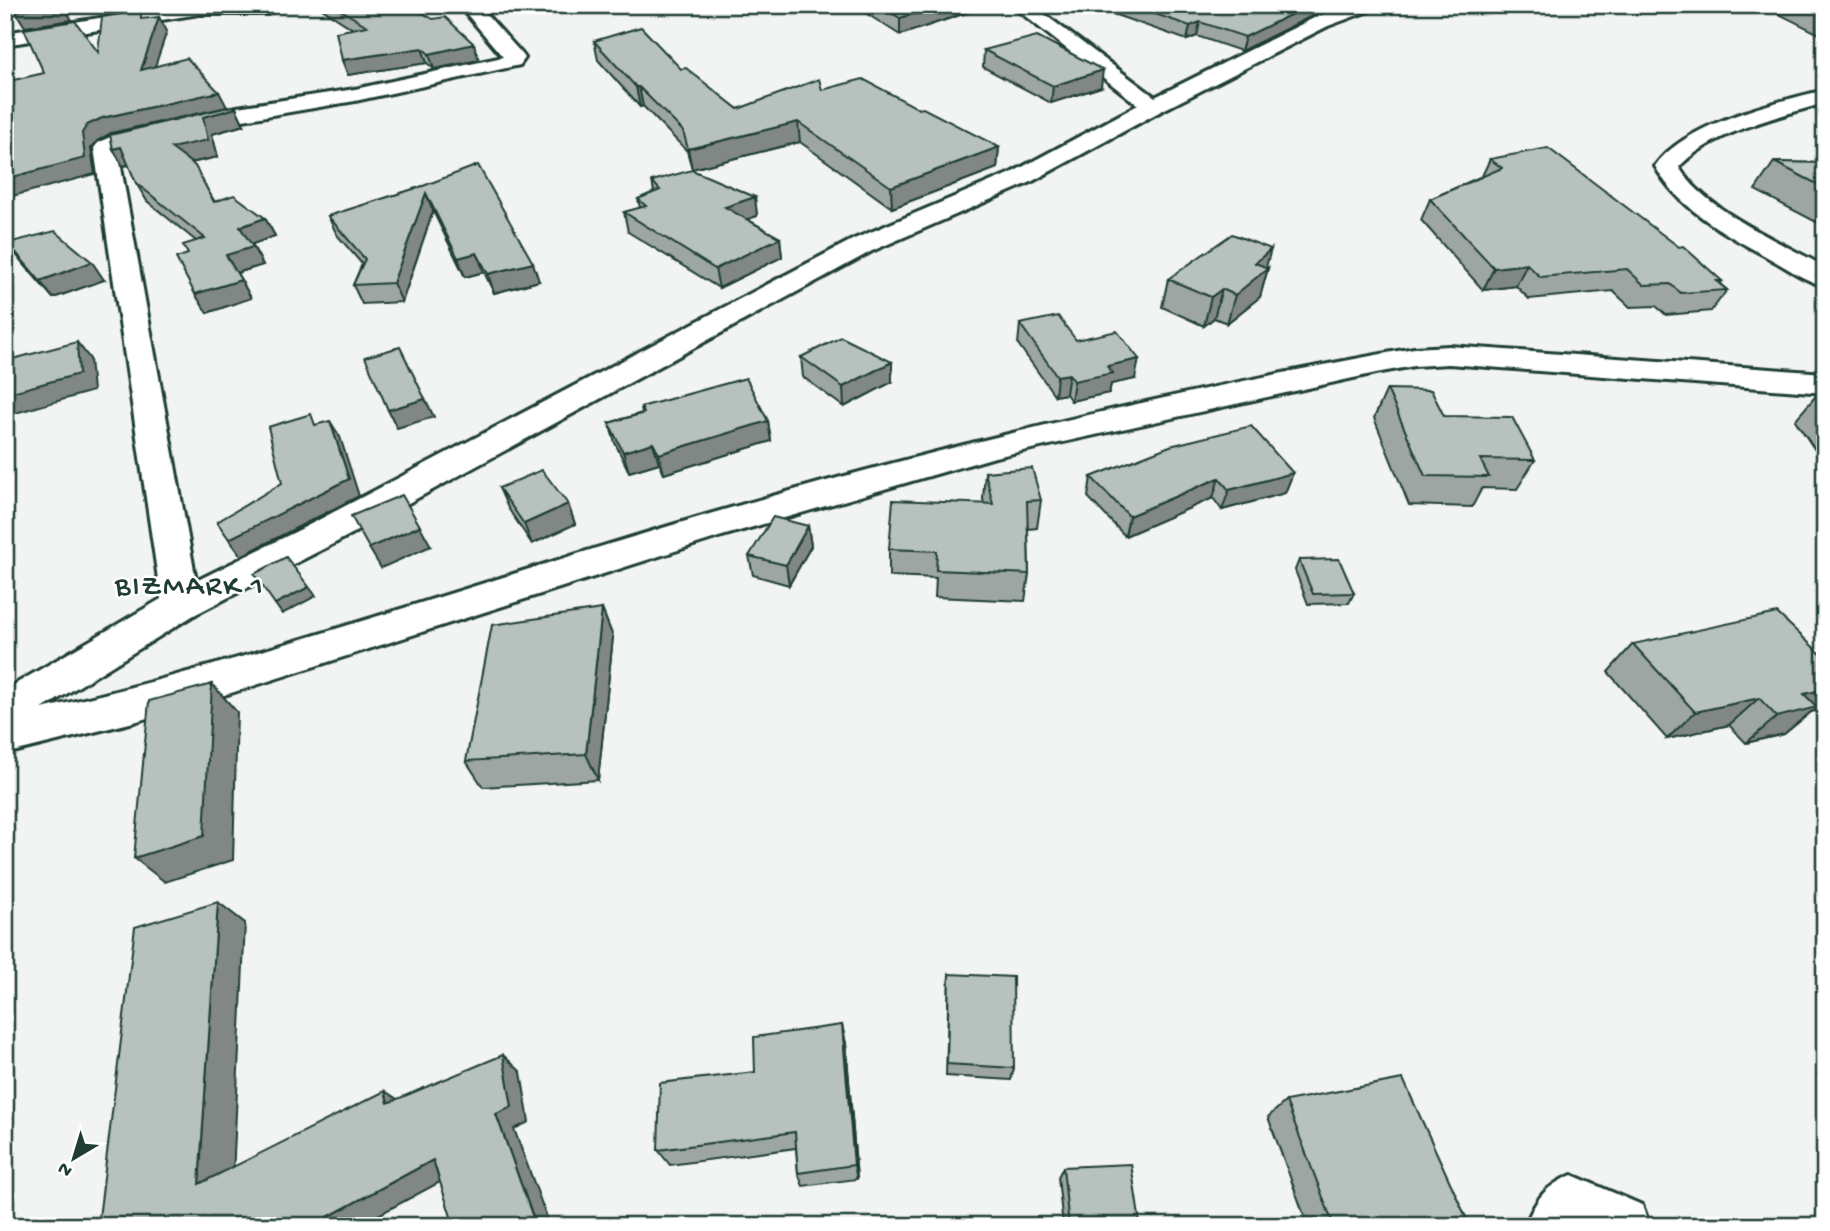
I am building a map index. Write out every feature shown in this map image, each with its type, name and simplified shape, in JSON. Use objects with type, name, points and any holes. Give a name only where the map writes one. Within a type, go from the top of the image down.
[{"type":"street","points":[[181,605],[106,148],[120,141],[237,114],[355,95],[513,61],[515,58],[468,5]]},
{"type":"street","points":[[1020,5],[1153,106]]},
{"type":"street","points":[[5,711],[181,605],[331,529],[863,245],[1020,177],[1153,106],[1321,22],[1367,5]]},
{"type":"street","points":[[5,38],[200,7],[268,8]]},
{"type":"street","points":[[1825,96],[1745,122],[1690,145],[1674,155],[1667,166],[1670,178],[1701,205],[1825,278]]},
{"type":"street","points":[[5,736],[134,705],[231,677],[712,526],[992,447],[1376,364],[1414,357],[1449,355],[1825,383]]},
{"type":"street","points":[[1554,1226],[1572,1204],[1621,1226]]},
{"type":"building","points":[[13,5],[49,5],[15,11]]},
{"type":"building","points":[[333,5],[409,5],[433,19],[445,17],[474,44],[429,54],[422,48],[342,60],[336,32],[367,26]]},
{"type":"building","points":[[878,5],[941,5],[900,18]]},
{"type":"building","points":[[1129,5],[1310,5],[1245,37],[1200,22],[1190,26]]},
{"type":"building","points":[[141,11],[141,19],[159,17],[141,70],[187,58],[219,92],[102,118],[87,125],[82,133],[85,158],[5,179],[5,82],[44,73],[24,29],[75,21],[98,52],[102,17]]},
{"type":"building","points":[[641,27],[681,69],[686,68],[738,109],[819,79],[822,90],[863,79],[999,147],[891,187],[798,122],[688,149],[683,131],[636,87],[594,41]]},
{"type":"building","points":[[1037,36],[1103,70],[1053,86],[984,50]]},
{"type":"building","points":[[233,106],[236,108],[203,117],[208,140],[171,148],[195,166],[214,202],[234,195],[265,218],[240,227],[253,247],[226,255],[241,280],[195,294],[176,258],[188,254],[183,245],[205,238],[136,183],[121,147],[113,149],[110,135]]},
{"type":"building","points":[[1548,148],[1679,247],[1683,246],[1722,281],[1716,281],[1727,290],[1681,293],[1670,284],[1644,285],[1627,269],[1540,277],[1527,264],[1494,268],[1430,199],[1502,168],[1490,159]]},
{"type":"building","points":[[1774,162],[1825,163],[1825,188]]},
{"type":"building","points":[[478,165],[533,263],[488,274],[477,253],[458,258],[426,193],[393,283],[353,285],[365,259],[328,216],[423,186]]},
{"type":"building","points":[[692,170],[755,197],[725,207],[780,238],[715,269],[624,212],[646,206],[638,199],[660,190],[652,181]]},
{"type":"building","points":[[55,231],[92,262],[40,281],[8,243]]},
{"type":"building","points":[[1232,234],[1271,249],[1255,263],[1268,268],[1235,295],[1222,289],[1211,297],[1168,279]]},
{"type":"building","points":[[1058,316],[1076,340],[1117,331],[1139,359],[1107,366],[1113,373],[1074,381],[1069,374],[1057,376],[1020,324]]},
{"type":"building","points":[[841,337],[892,362],[843,387],[801,357]]},
{"type":"building","points":[[77,342],[79,374],[5,394],[5,361]]},
{"type":"building","points":[[400,347],[425,399],[388,410],[365,357]]},
{"type":"building","points":[[746,378],[768,421],[659,454],[653,443],[623,452],[609,423],[644,413],[641,407]]},
{"type":"building","points":[[1387,389],[1431,390],[1444,416],[1512,417],[1535,460],[1480,459],[1489,477],[1425,476]]},
{"type":"building","points":[[311,414],[315,425],[330,421],[349,479],[229,539],[217,522],[282,483],[268,427]]},
{"type":"building","points":[[1251,426],[1293,473],[1229,490],[1219,478],[1129,516],[1091,477],[1170,446]]},
{"type":"building","points":[[1032,468],[1041,500],[1027,501],[1029,574],[936,570],[937,551],[889,549],[893,500],[993,504],[985,472]]},
{"type":"building","points":[[542,470],[568,504],[524,524],[499,488]]},
{"type":"building","points":[[402,495],[420,526],[369,548],[351,516]]},
{"type":"building","points":[[773,517],[808,526],[786,565],[749,556]]},
{"type":"building","points":[[286,557],[309,587],[275,604],[254,574]]},
{"type":"building","points":[[1339,559],[1354,593],[1313,594],[1299,560]]},
{"type":"building","points":[[602,609],[586,754],[466,761],[492,625]]},
{"type":"building","points":[[1777,613],[1825,658],[1825,689],[1804,694],[1817,707],[1777,717],[1759,698],[1695,712],[1633,644]]},
{"type":"building","points":[[212,684],[204,836],[134,858],[149,701]]},
{"type":"building","points":[[218,902],[199,1184],[385,1091],[388,1103],[503,1055],[512,1107],[496,1114],[536,1226],[454,1226],[433,1160],[311,1226],[98,1226],[135,927]]},
{"type":"building","points":[[949,974],[1013,977],[1014,1068],[947,1064]]},
{"type":"building","points":[[842,1025],[854,1165],[798,1173],[795,1132],[658,1150],[660,1083],[755,1072],[754,1037]]},
{"type":"building","points":[[1403,1079],[1470,1226],[1334,1226],[1286,1101]]},
{"type":"building","points":[[1131,1164],[1140,1223],[1069,1226],[1063,1167]]},
{"type":"district","name":"BIZMARK 1","points":[[190,588]]}]
